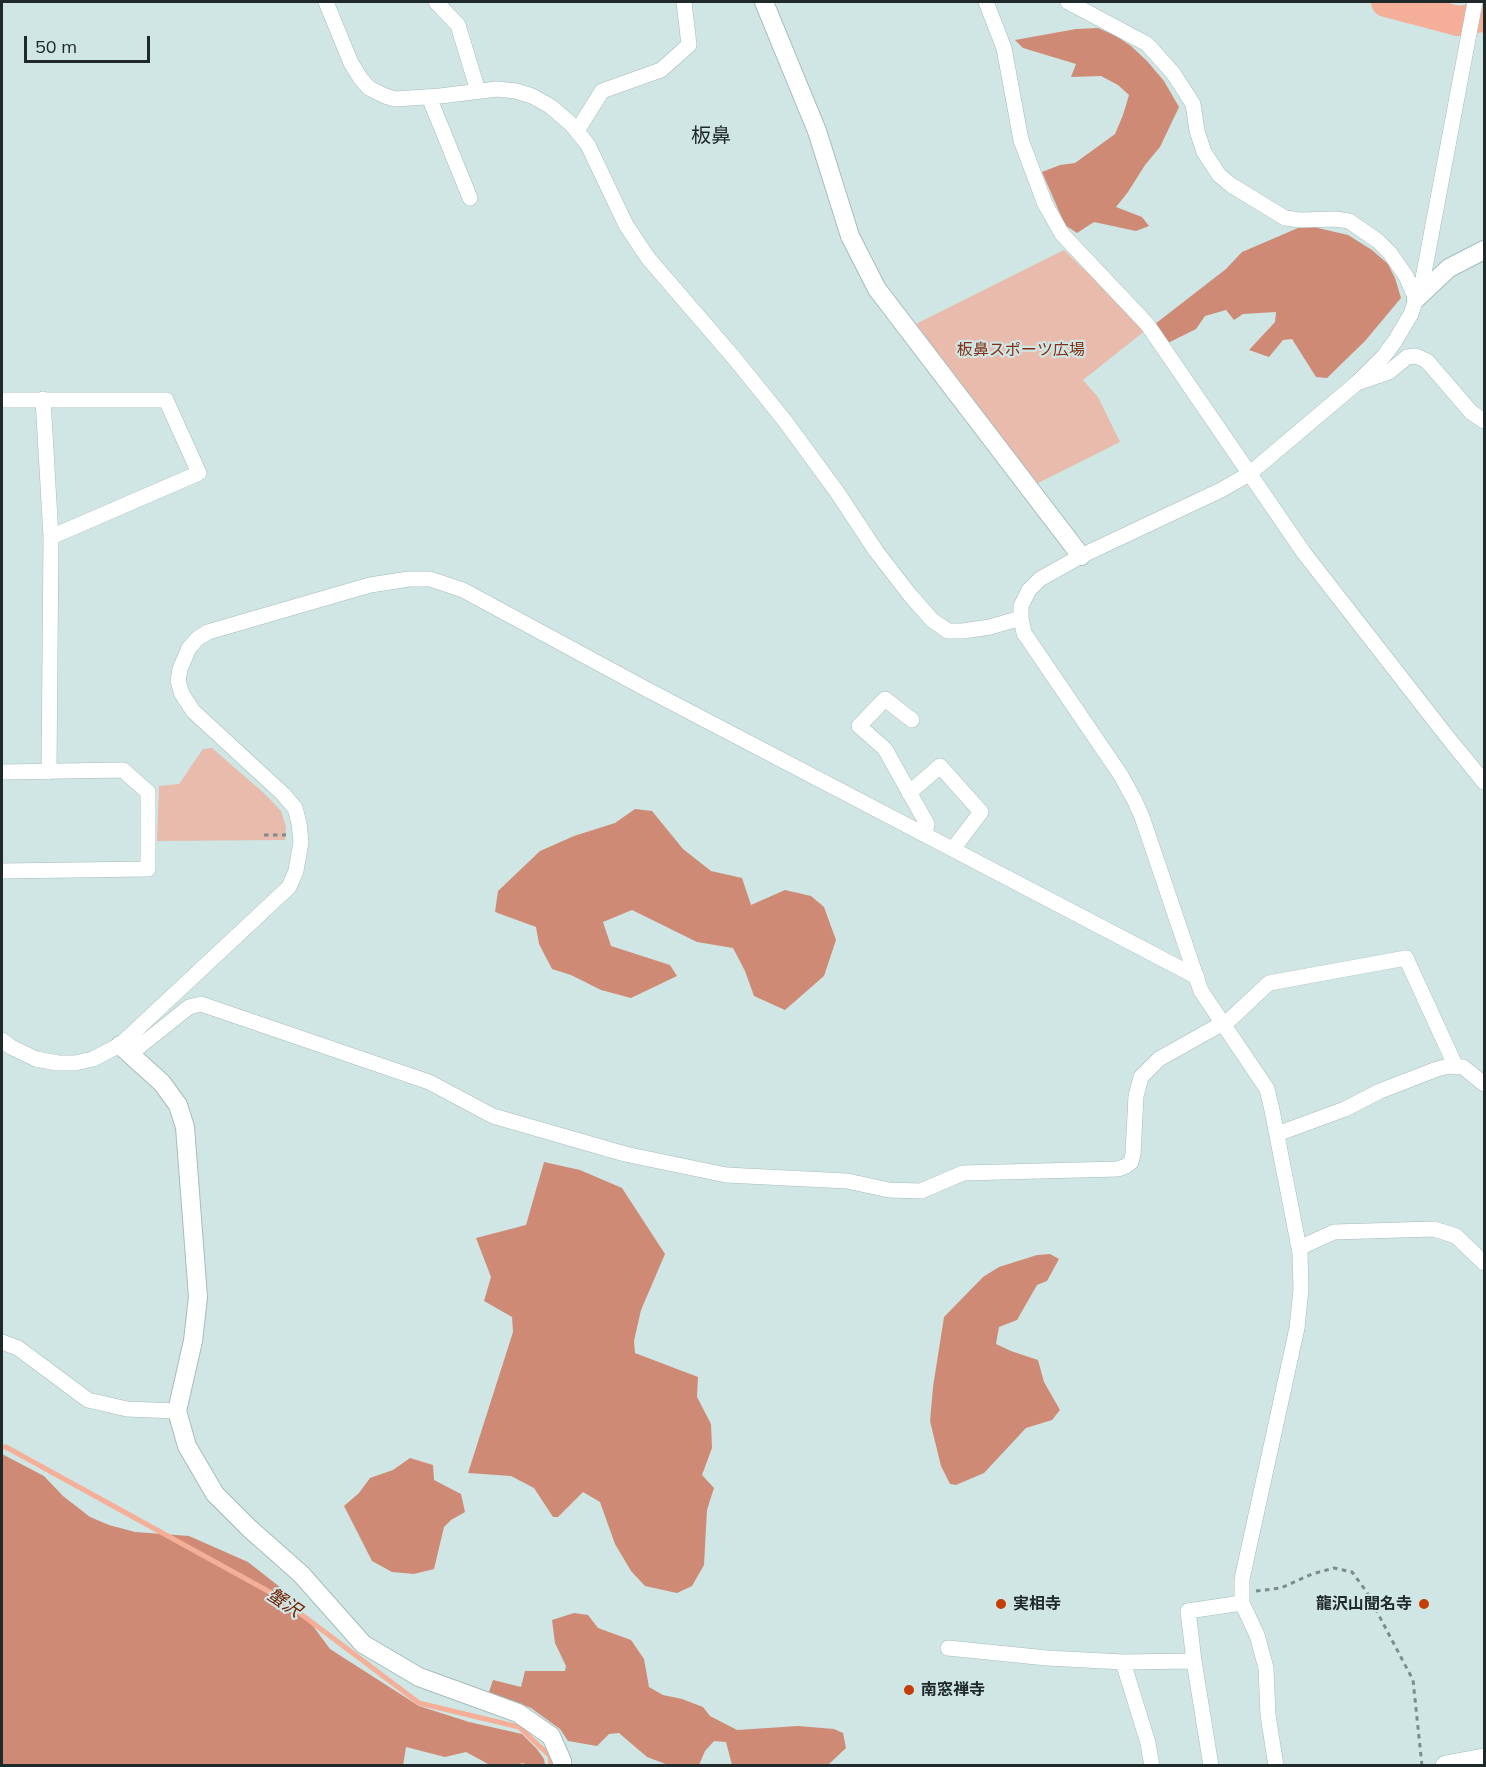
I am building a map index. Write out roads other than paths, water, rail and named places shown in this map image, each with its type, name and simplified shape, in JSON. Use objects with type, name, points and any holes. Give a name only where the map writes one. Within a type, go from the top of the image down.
[{"type":"main road","points":[[1446,1766],[1485,1759]]},
{"type":"street","points":[[326,2],[351,63],[361,79],[369,88],[385,96],[395,99],[497,89],[516,91],[532,96],[550,106],[571,124],[588,145],[626,225],[648,258],[735,358],[785,421],[910,596],[932,620],[948,631],[990,627],[1021,618]]},
{"type":"street","points":[[436,2],[458,25],[478,91]]},
{"type":"street","points":[[577,131],[602,91],[661,70],[689,45],[684,2]]},
{"type":"street","points":[[764,2],[817,131],[850,236],[877,289],[1081,556]]},
{"type":"street","points":[[986,2],[1004,48],[1021,140],[1045,204],[1062,234],[1147,324],[1304,553],[1444,734],[1485,782]]},
{"type":"street","points":[[1068,2],[1147,44],[1173,73],[1194,104],[1197,132],[1204,152],[1219,175],[1231,185],[1285,218],[1349,221],[1378,241],[1390,254],[1406,276],[1416,299]]},
{"type":"street","points":[[1276,1766],[1268,1714],[1266,1668],[1257,1635],[1242,1597],[1242,1579],[1297,1328],[1301,1289],[1299,1248],[1277,1134],[1267,1089],[1202,991],[1136,801],[1024,633],[1021,606],[1029,590],[1040,579],[1081,556],[1221,490],[1249,474],[1358,382],[1384,356],[1411,314],[1423,278],[1474,31],[1474,3]]},
{"type":"street","points":[[429,97],[470,198]]},
{"type":"street","points":[[1416,299],[1449,268],[1485,250]]},
{"type":"street","points":[[1358,382],[1389,372],[1407,357],[1416,356],[1427,361],[1471,412],[1485,421]]},
{"type":"street","points":[[43,399],[51,537],[49,772]]},
{"type":"street","points":[[2,400],[166,400],[199,473],[51,537]]},
{"type":"street","points":[[125,1050],[289,887],[300,855],[300,835],[295,808],[283,794],[193,711],[182,694],[178,681],[189,648],[198,638],[208,632],[370,585],[409,579],[430,579],[463,590],[648,690],[1197,977]]},
{"type":"street","points":[[912,720],[885,699],[859,726],[885,749],[927,824],[924,835]]},
{"type":"street","points":[[909,793],[940,766],[981,812],[953,849]]},
{"type":"street","points":[[2,772],[123,770],[148,792],[148,869],[2,871]]},
{"type":"street","points":[[2,1040],[10,1047],[36,1059],[75,1063],[125,1050],[189,1007],[201,1004],[429,1082],[493,1116],[625,1154],[726,1175],[846,1181],[889,1190],[921,1191],[963,1173],[1118,1169],[1126,1166],[1131,1162],[1133,1154],[1136,1096],[1141,1077],[1159,1059],[1224,1024],[1269,983],[1406,958],[1456,1067]]},
{"type":"street","points":[[125,1050],[162,1083],[178,1105],[185,1127],[198,1297],[193,1341],[177,1412],[188,1446],[215,1494],[301,1574],[363,1644],[418,1677],[518,1713],[550,1736],[562,1761],[562,1766]]},
{"type":"street","points":[[1277,1134],[1346,1109],[1380,1091],[1449,1066],[1463,1067],[1485,1084]]},
{"type":"street","points":[[1299,1248],[1334,1232],[1434,1229],[1456,1236],[1485,1263]]},
{"type":"street","points":[[2,1342],[18,1348],[88,1400],[127,1409],[177,1412]]},
{"type":"street","points":[[1211,1766],[1188,1611],[1242,1597]]},
{"type":"street","points":[[948,1648],[1047,1658],[1123,1662],[1194,1661]]},
{"type":"street","points":[[1123,1662],[1148,1743],[1152,1766]]},
{"type":"waterway","points":[[1386,2],[1458,21],[1484,17]]},
{"type":"waterway","name":"蟹沢","points":[[2,1447],[6,1447],[277,1596],[419,1703],[519,1727],[550,1756],[551,1766]]},
{"type":"place","name":"実相寺","points":[[1001,1604]]},
{"type":"place","name":"龍沢山聞名寺","points":[[1424,1604]]},
{"type":"place","name":"南窓禅寺","points":[[909,1690]]},
{"type":"district","name":"板鼻","points":[[711,136]]},
{"type":"park label","name":"板鼻スポーツ広場","points":[[1021,350]]}]
